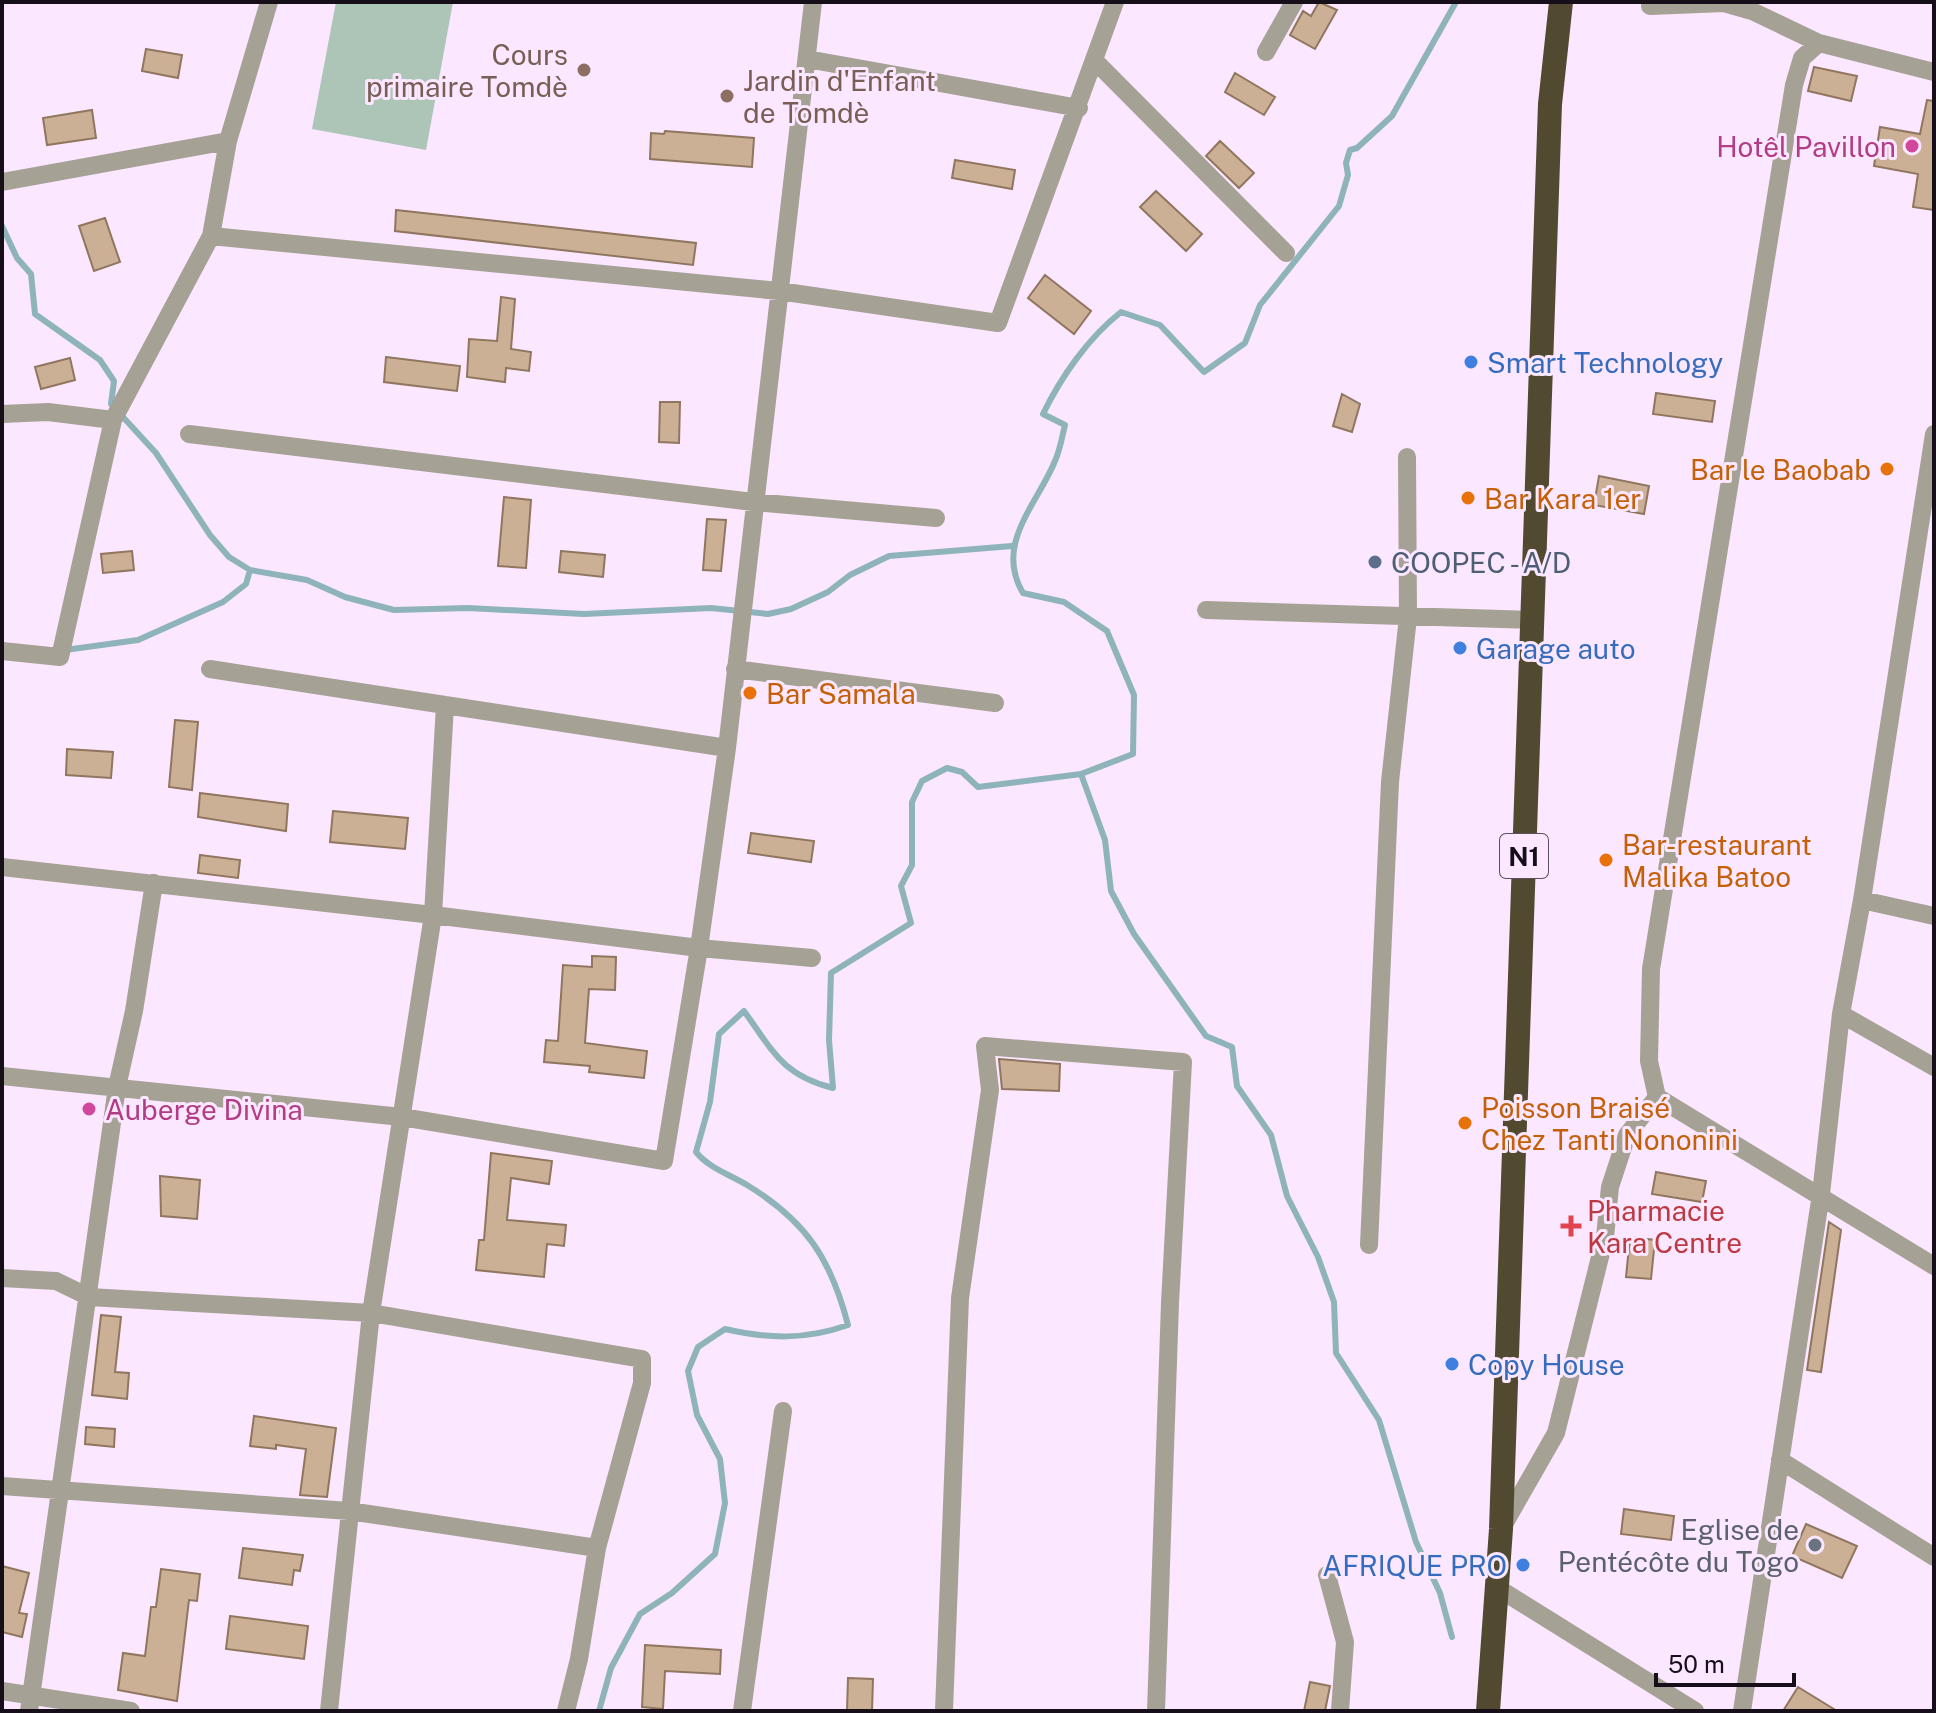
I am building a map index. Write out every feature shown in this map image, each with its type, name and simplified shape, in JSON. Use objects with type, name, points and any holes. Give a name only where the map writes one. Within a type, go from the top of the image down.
[{"type":"highway","name":"N1","points":[[1488,1711],[1501,1529],[1550,104],[1561,2]]},
{"type":"street","points":[[2,651],[60,657],[113,420],[211,236],[228,141],[269,2]]},
{"type":"street","points":[[2,1076],[402,1117],[664,1161],[699,948],[727,748],[813,2]]},
{"type":"street","points":[[211,236],[779,291],[998,323],[1079,108],[1115,2]]},
{"type":"street","points":[[1266,52],[1294,2]]},
{"type":"street","points":[[1650,6],[1724,3],[1752,11],[1819,43],[1933,72]]},
{"type":"street","points":[[1819,43],[1802,58],[1794,85],[1651,969],[1649,1061],[1657,1097],[1821,1194],[1934,1266]]},
{"type":"street","points":[[807,59],[1079,108]]},
{"type":"street","points":[[1095,61],[1286,253]]},
{"type":"street","points":[[2,182],[228,141]]},
{"type":"street","points":[[2,414],[48,412],[113,420]]},
{"type":"street","points":[[189,434],[753,502],[936,518]]},
{"type":"street","points":[[1742,1711],[1821,1194],[1841,1014],[1931,472],[1934,434]]},
{"type":"street","points":[[1369,1245],[1390,782],[1408,617],[1407,457]]},
{"type":"street","points":[[1206,610],[1532,620]]},
{"type":"street","points":[[210,669],[727,748]]},
{"type":"street","points":[[735,669],[995,703]]},
{"type":"street","points":[[329,1711],[371,1313],[433,915],[445,705]]},
{"type":"street","points":[[2,867],[699,948],[812,958]]},
{"type":"street","points":[[30,1703],[117,1087],[134,1011],[154,883]]},
{"type":"street","points":[[1862,900],[1934,916]]},
{"type":"street","points":[[1841,1014],[1934,1067]]},
{"type":"street","points":[[944,1711],[960,1298],[990,1090],[985,1046],[1183,1062],[1170,1303],[1156,1711]]},
{"type":"street","points":[[1501,1529],[1556,1433],[1605,1237],[1610,1187],[1627,1135],[1657,1097]]},
{"type":"street","points":[[2,1278],[56,1281],[89,1297],[371,1313],[642,1359],[642,1383],[597,1548],[579,1659],[566,1711]]},
{"type":"street","points":[[742,1711],[783,1411]]},
{"type":"street","points":[[1780,1460],[1934,1557]]},
{"type":"street","points":[[2,1486],[349,1511],[597,1548]]},
{"type":"street","points":[[1327,1575],[1345,1642],[1340,1711]]},
{"type":"street","points":[[1496,1587],[1695,1711]]},
{"type":"street","points":[[2,1691],[30,1703],[131,1711]]},
{"type":"green space","points":[[336,2],[453,2],[426,150],[312,129]]},
{"type":"building","points":[[1319,2],[1337,10],[1315,49],[1290,35],[1303,11],[1311,16]]},
{"type":"building","points":[[146,49],[182,55],[178,78],[142,71]]},
{"type":"building","points":[[1814,67],[1857,76],[1851,101],[1808,91]]},
{"type":"building","points":[[1235,73],[1275,97],[1264,115],[1225,92]]},
{"type":"building","points":[[1927,100],[1934,101],[1934,210],[1913,207],[1918,174],[1874,166],[1880,127],[1920,134]]},
{"type":"building","points":[[92,110],[96,138],[47,145],[43,118]]},
{"type":"building","points":[[665,131],[754,138],[752,167],[650,159],[651,133],[664,134]]},
{"type":"building","points":[[1220,141],[1254,173],[1239,188],[1206,156]]},
{"type":"building","points":[[955,160],[1015,170],[1012,189],[952,178]]},
{"type":"building","points":[[1156,191],[1202,234],[1186,251],[1140,207]]},
{"type":"building","points":[[396,210],[696,243],[693,265],[395,231]]},
{"type":"building","points":[[105,218],[120,262],[94,271],[79,226]]},
{"type":"building","points":[[1045,275],[1091,311],[1074,334],[1028,298]]},
{"type":"building","points":[[501,297],[515,299],[511,349],[531,352],[529,371],[506,368],[505,382],[467,377],[469,339],[497,341]]},
{"type":"building","points":[[386,357],[460,366],[457,391],[384,382]]},
{"type":"building","points":[[70,358],[75,380],[41,389],[35,367]]},
{"type":"building","points":[[1656,393],[1715,401],[1712,422],[1653,414]]},
{"type":"building","points":[[1342,394],[1360,404],[1352,432],[1333,426]]},
{"type":"building","points":[[660,402],[680,402],[679,443],[659,442]]},
{"type":"building","points":[[1599,476],[1649,486],[1644,514],[1594,505]]},
{"type":"building","points":[[504,497],[531,500],[526,568],[498,566]]},
{"type":"building","points":[[707,519],[726,520],[721,571],[703,570]]},
{"type":"building","points":[[132,551],[134,570],[103,573],[101,554]]},
{"type":"building","points":[[561,551],[605,555],[603,577],[559,572]]},
{"type":"building","points":[[175,720],[198,722],[192,790],[169,787]]},
{"type":"building","points":[[67,749],[113,752],[111,778],[66,775]]},
{"type":"building","points":[[200,793],[288,804],[286,831],[198,817]]},
{"type":"building","points":[[333,811],[408,818],[405,849],[330,842]]},
{"type":"building","points":[[751,833],[814,841],[811,862],[748,853]]},
{"type":"building","points":[[200,855],[240,860],[238,878],[198,873]]},
{"type":"building","points":[[592,956],[616,957],[615,990],[589,989],[585,1043],[647,1051],[644,1078],[589,1072],[590,1066],[544,1062],[546,1040],[558,1041],[563,965],[592,967]]},
{"type":"building","points":[[999,1059],[1060,1064],[1059,1091],[1002,1089]]},
{"type":"building","points":[[491,1153],[552,1161],[549,1184],[511,1178],[507,1220],[566,1225],[564,1246],[547,1244],[544,1277],[476,1270],[479,1240],[484,1240]]},
{"type":"building","points":[[1656,1172],[1706,1181],[1702,1202],[1652,1194]]},
{"type":"building","points":[[160,1176],[200,1180],[197,1219],[161,1216]]},
{"type":"building","points":[[1829,1222],[1841,1230],[1821,1372],[1807,1370]]},
{"type":"building","points":[[1630,1237],[1655,1240],[1651,1279],[1626,1277]]},
{"type":"building","points":[[101,1315],[121,1317],[115,1372],[129,1373],[127,1399],[92,1395]]},
{"type":"building","points":[[254,1416],[336,1428],[327,1497],[300,1495],[306,1449],[250,1446]]},
{"type":"building","points":[[86,1427],[115,1429],[114,1447],[85,1444]]},
{"type":"building","points":[[1624,1509],[1674,1516],[1671,1540],[1621,1534]]},
{"type":"building","points":[[1806,1524],[1857,1546],[1842,1578],[1792,1556]]},
{"type":"building","points":[[243,1548],[303,1555],[300,1571],[294,1570],[292,1585],[239,1578]]},
{"type":"building","points":[[2,1566],[29,1573],[19,1613],[27,1614],[22,1637],[2,1632]]},
{"type":"building","points":[[161,1569],[200,1574],[197,1601],[189,1600],[177,1701],[118,1690],[123,1653],[145,1656],[151,1607],[156,1607]]},
{"type":"building","points":[[230,1616],[308,1626],[304,1659],[226,1649]]},
{"type":"building","points":[[645,1645],[721,1650],[720,1674],[665,1671],[663,1709],[642,1707]]},
{"type":"building","points":[[848,1678],[873,1679],[872,1711],[847,1711]]},
{"type":"building","points":[[1310,1682],[1330,1686],[1325,1711],[1304,1711]]},
{"type":"building","points":[[1798,1687],[1837,1711],[1783,1711]]},
{"type":"waterway","points":[[599,1711],[611,1668],[640,1614],[672,1593],[715,1554],[725,1503],[720,1459],[697,1415],[688,1371],[698,1347],[725,1329],[756,1335],[787,1336],[848,1325],[824,1261],[800,1228],[768,1199],[714,1167],[696,1152],[710,1102],[719,1034],[744,1011],[780,1060],[802,1076],[833,1088],[829,1040],[831,973],[911,923],[901,886],[912,865],[912,802],[922,781],[947,768],[962,772],[978,787],[1081,774],[1133,754],[1134,695],[1107,631],[1064,602],[1023,593],[1015,575],[1013,558],[1021,525],[1055,461],[1065,425],[1043,414],[1076,359],[1121,312],[1160,325],[1204,372],[1245,343],[1260,305],[1339,206],[1348,175],[1346,163],[1350,150],[1357,148],[1392,116],[1456,2]]},
{"type":"waterway","points":[[2,226],[17,258],[31,274],[35,314],[100,360],[114,381],[111,404],[156,453],[210,535],[229,557],[250,570],[307,580],[345,597],[394,610],[468,608],[584,614],[711,608],[768,614],[791,609],[828,592],[850,575],[889,556],[1012,546]]},
{"type":"waterway","points":[[65,650],[138,640],[223,602],[246,584],[250,570]]},
{"type":"waterway","points":[[1081,774],[1105,840],[1111,891],[1134,934],[1206,1036],[1232,1047],[1237,1086],[1271,1135],[1287,1196],[1318,1257],[1334,1302],[1336,1353],[1379,1420],[1416,1542],[1440,1593],[1452,1637]]},
{"type":"place","name":"Cours primaire Tomdè","points":[[584,70]]},
{"type":"place","name":"Jardin d'Enfant de Tomdè","points":[[727,96]]},
{"type":"place","name":"Hotêl Pavillon","points":[[1912,146]]},
{"type":"place","name":"Smart Technology","points":[[1471,362]]},
{"type":"place","name":"Bar le Baobab","points":[[1887,469]]},
{"type":"place","name":"Bar Kara 1er","points":[[1468,498]]},
{"type":"place","name":"COOPEC - A/D","points":[[1375,562]]},
{"type":"place","name":"Garage auto","points":[[1460,648]]},
{"type":"place","name":"Bar Samala","points":[[750,693]]},
{"type":"place","name":"Bar-restaurant Malika Batoo","points":[[1606,860]]},
{"type":"place","name":"Auberge Divina","points":[[89,1109]]},
{"type":"place","name":"Poisson Braisé Chez Tanti Nononini","points":[[1465,1123]]},
{"type":"place","name":"Pharmacie Kara Centre","points":[[1571,1226]]},
{"type":"place","name":"Copy House","points":[[1452,1364]]},
{"type":"place","name":"Eglise de Pentécôte du Togo","points":[[1815,1545]]},
{"type":"place","name":"AFRIQUE PRO","points":[[1523,1565]]}]
